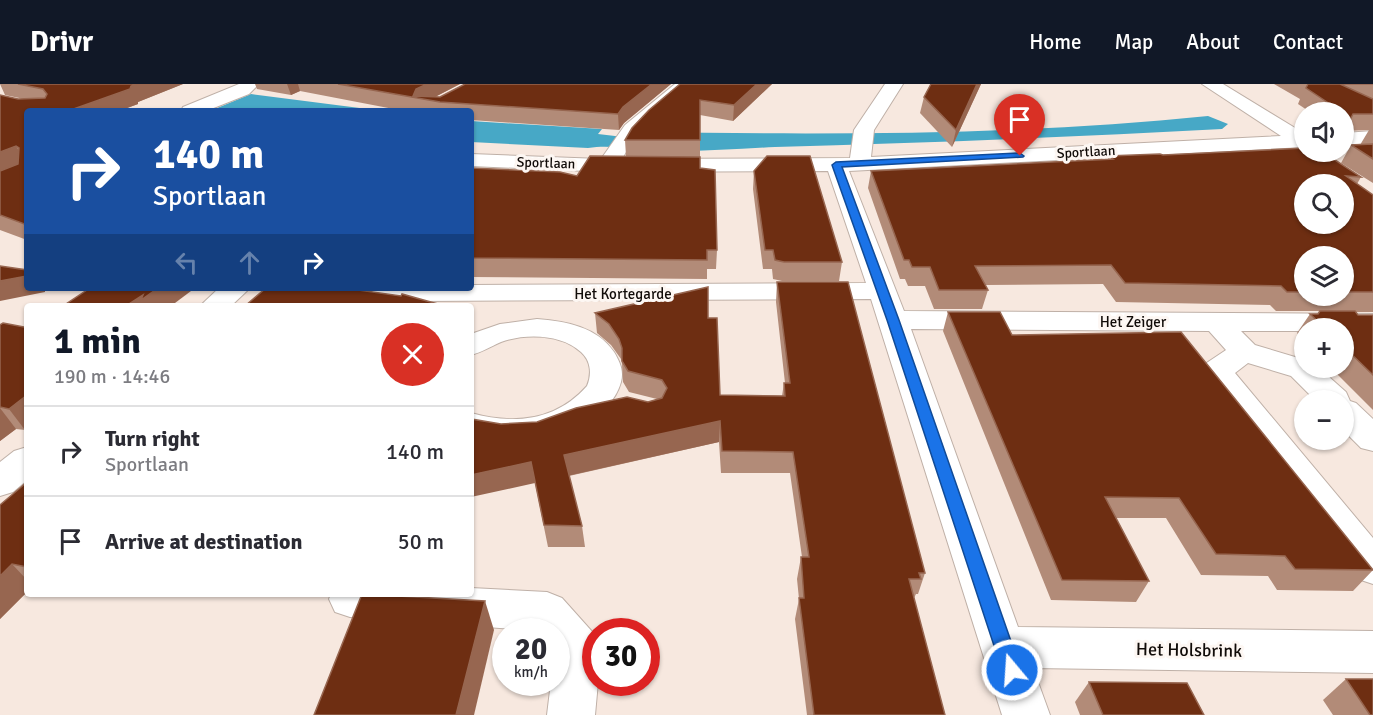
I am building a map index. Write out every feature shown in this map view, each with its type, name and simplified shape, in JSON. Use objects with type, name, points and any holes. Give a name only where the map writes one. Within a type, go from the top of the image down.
[{"type":"street","points":[[198,108],[243,90],[250,84]]},
{"type":"street","points":[[612,157],[628,130],[686,84]]},
{"type":"street","points":[[894,84],[854,152],[888,306],[1026,715]]},
{"type":"street","points":[[1211,84],[1294,140]]},
{"type":"street","points":[[1354,138],[1373,137]]},
{"type":"street","name":"Sportlaan","points":[[474,160],[854,152],[1294,147]]},
{"type":"street","points":[[218,303],[232,291]]},
{"type":"street","name":"Het Kortegarde","points":[[406,291],[888,306]]},
{"type":"street","points":[[536,328],[544,294]]},
{"type":"street","name":"Het Zeiger","points":[[888,306],[1217,322],[1373,323]]},
{"type":"street","points":[[1217,322],[1244,352],[1302,369],[1324,390]]},
{"type":"street","points":[[474,345],[498,333],[536,328],[565,331],[589,342],[603,357],[606,377],[597,398],[570,420],[530,432],[488,432],[474,426]]},
{"type":"street","points":[[1244,352],[1216,371],[1373,567]]},
{"type":"street","points":[[597,398],[628,405]]},
{"type":"street","points":[[1354,421],[1373,439]]},
{"type":"street","points":[[0,482],[24,462]]},
{"type":"street","points":[[350,599],[547,611],[579,649],[571,715]]},
{"type":"street","name":"Het Holsbrink","points":[[1004,647],[1373,652]]},
{"type":"water","points":[[251,94],[360,108],[217,108]]},
{"type":"water","points":[[1208,116],[1228,124],[1222,129],[1166,132],[692,151],[474,142],[474,121],[602,129],[598,134],[632,138],[645,132],[927,132],[1138,122]]},
{"type":"building","points":[[18,84],[137,84],[131,86],[130,89],[76,108],[24,108],[24,224],[0,215],[0,171],[18,164],[19,148],[16,146],[0,152],[0,95],[18,99],[45,98],[47,94],[43,89]]},
{"type":"building","points":[[338,84],[427,84],[416,89],[413,96],[440,97],[465,84],[652,84],[623,107],[618,114],[440,102]]},
{"type":"building","points":[[680,84],[757,84],[734,105],[700,100],[700,140],[625,140],[632,128],[649,110]]},
{"type":"building","points":[[931,84],[977,84],[956,130],[924,97]]},
{"type":"building","points":[[1308,84],[1340,84],[1373,99],[1373,114],[1354,114],[1354,102],[1327,102],[1306,88]]},
{"type":"building","points":[[1373,144],[1373,159],[1354,147],[1354,145]]},
{"type":"building","points":[[1294,149],[1294,162],[1338,162],[1361,177],[1354,177],[1354,174],[1294,174],[1294,234],[1354,234],[1354,182],[1373,195],[1373,292],[1354,292],[1354,246],[1294,246],[1294,292],[1287,292],[1281,286],[1125,283],[1111,265],[975,266],[988,290],[939,290],[930,267],[912,267],[909,260],[904,260],[871,171],[1113,159],[1109,156]]},
{"type":"building","points":[[590,156],[700,157],[700,168],[715,170],[717,250],[707,250],[707,260],[474,258],[474,168],[560,172],[577,176]]},
{"type":"building","points":[[767,156],[810,156],[842,262],[784,262],[775,260],[773,250],[765,250],[754,171]]},
{"type":"building","points":[[0,266],[24,270],[24,277],[0,281]]},
{"type":"building","points":[[777,282],[848,282],[925,573],[919,573],[921,579],[909,579],[945,715],[814,715],[799,598],[804,598],[801,557],[809,557],[793,452],[722,451],[720,421],[564,455],[582,526],[544,525],[531,462],[474,474],[474,420],[501,424],[537,422],[576,408],[627,397],[648,402],[662,398],[667,388],[662,380],[628,371],[622,361],[619,339],[609,324],[595,313],[708,287],[708,318],[717,318],[720,395],[785,396],[784,383],[790,383]]},
{"type":"building","points":[[86,291],[154,291],[141,300],[143,295],[131,303],[68,303]]},
{"type":"building","points":[[262,291],[365,291],[401,296],[402,294],[434,303],[248,303]]},
{"type":"building","points":[[1320,311],[1355,311],[1358,315],[1373,315],[1373,375],[1354,357],[1354,318],[1314,318],[1310,314],[1318,314]]},
{"type":"building","points":[[948,312],[1000,312],[1012,335],[1181,332],[1373,570],[1295,569],[1285,556],[1216,554],[1179,498],[1105,497],[1149,581],[1062,580]]},
{"type":"building","points":[[3,323],[24,327],[24,397],[9,409],[0,407],[0,325]]},
{"type":"building","points":[[24,485],[24,566],[12,564],[0,576],[0,505]]},
{"type":"building","points":[[361,597],[485,601],[456,715],[314,715]]},
{"type":"building","points":[[1346,679],[1373,679],[1373,715],[1370,715]]},
{"type":"building","points":[[1089,682],[1187,683],[1204,715],[1103,715]]},
{"type":"route","points":[[1012,670],[893,320],[836,165],[1020,156]]}]
